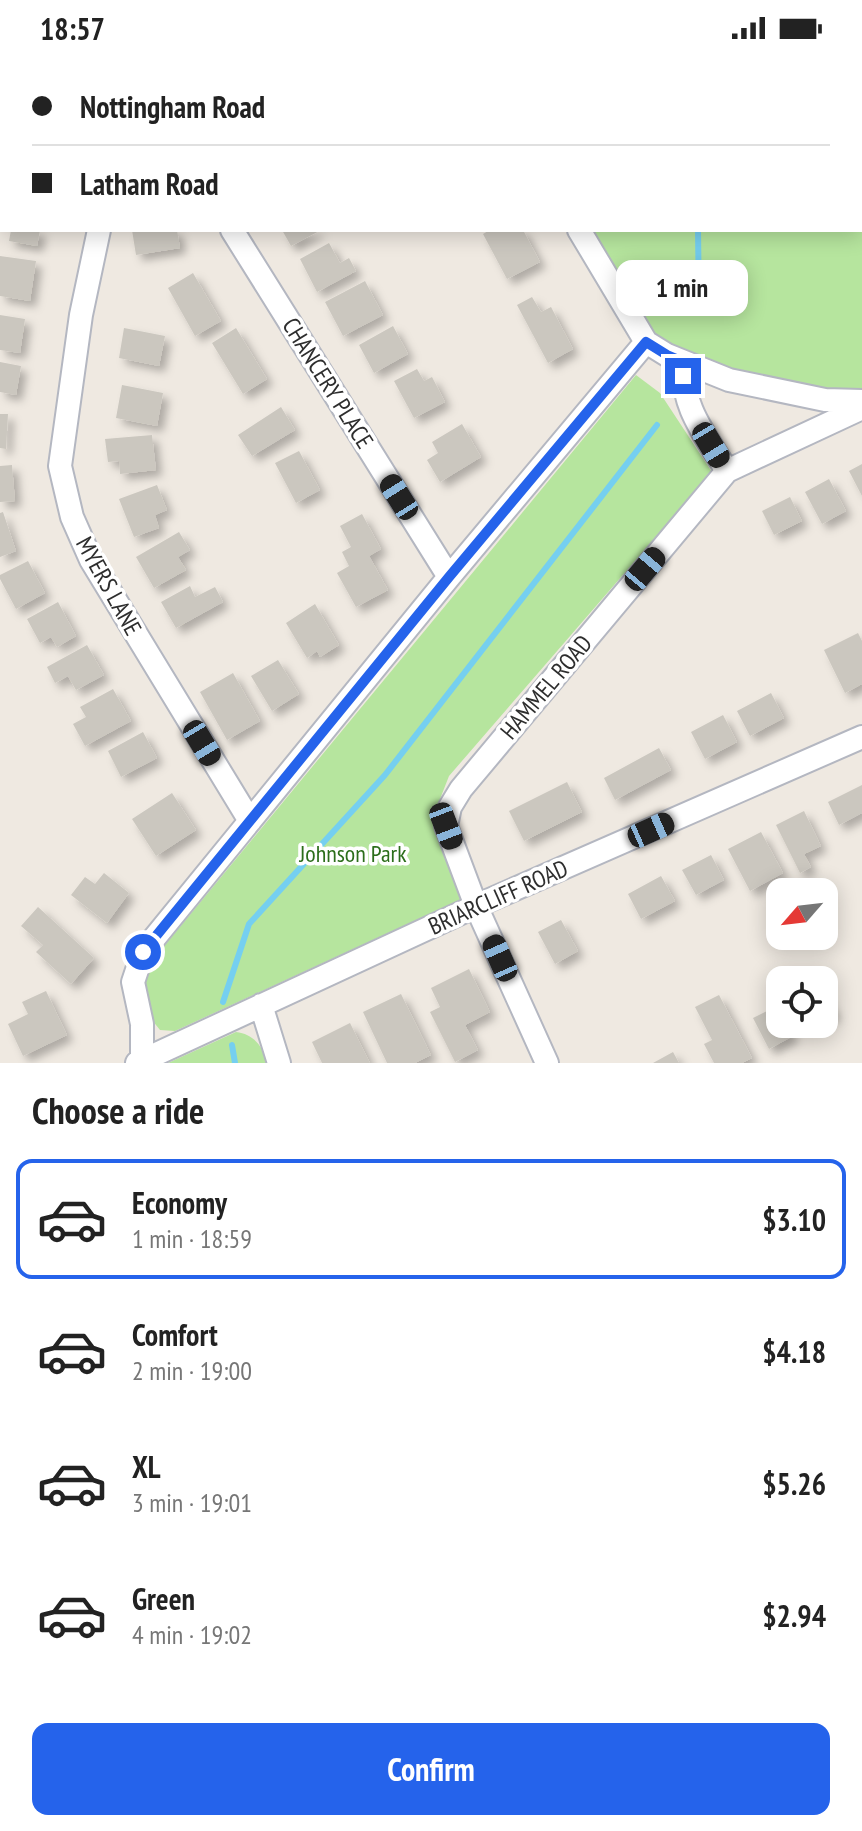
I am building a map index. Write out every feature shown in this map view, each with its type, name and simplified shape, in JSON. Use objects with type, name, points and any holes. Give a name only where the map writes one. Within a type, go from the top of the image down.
[{"type":"street","name":"MYERS LANE","points":[[99,232],[81,315],[60,466],[72,517],[91,560],[250,821]]},
{"type":"street","name":"CHANCERY PLACE","points":[[233,232],[449,577]]},
{"type":"street","points":[[580,232],[646,342],[667,355],[729,380],[783,393],[825,400],[862,401]]},
{"type":"street","points":[[140,1062],[142,1024],[133,982],[143,952],[449,577],[646,342]]},
{"type":"street","points":[[686,363],[683,376],[686,396],[727,471]]},
{"type":"street","name":"HAMMEL ROAD","points":[[547,1063],[476,906],[446,826],[450,807],[461,789],[727,471],[862,408]]},
{"type":"street","name":"BRIARCLIFF ROAD","points":[[140,1062],[476,906],[862,737]]},
{"type":"street","points":[[261,1005],[279,1063]]},
{"type":"green space","points":[[580,232],[862,232],[862,397],[852,402],[666,355]]},
{"type":"green space","name":"Johnson Park","points":[[636,375],[660,393],[712,472],[449,776],[433,817],[462,899],[175,1031],[160,1030],[148,1015],[145,981],[155,957]]},
{"type":"green space","points":[[236,1032],[248,1035],[256,1042],[268,1063],[168,1063]]},
{"type":"building","points":[[11,232],[40,232],[37,246],[9,241]]},
{"type":"building","points":[[132,232],[177,232],[180,248],[136,255]]},
{"type":"building","points":[[283,232],[317,232],[291,246]]},
{"type":"building","points":[[524,232],[540,262],[507,279],[483,234]]},
{"type":"building","points":[[329,243],[340,263],[349,258],[356,271],[317,292],[300,259]]},
{"type":"building","points":[[0,256],[36,261],[30,301],[0,296]]},
{"type":"building","points":[[193,273],[221,321],[195,336],[168,288]]},
{"type":"building","points":[[365,281],[383,315],[343,336],[325,302]]},
{"type":"building","points":[[532,297],[541,312],[551,307],[573,349],[548,363],[517,305]]},
{"type":"building","points":[[0,315],[25,319],[20,353],[0,350]]},
{"type":"building","points":[[393,326],[408,354],[374,373],[359,345]]},
{"type":"building","points":[[124,328],[165,336],[159,366],[119,358]]},
{"type":"building","points":[[236,328],[267,379],[243,394],[212,343]]},
{"type":"building","points":[[0,362],[21,366],[16,395],[0,392]]},
{"type":"building","points":[[417,369],[424,381],[432,377],[445,402],[414,418],[394,381]]},
{"type":"building","points":[[122,385],[163,393],[157,426],[116,418]]},
{"type":"building","points":[[281,407],[295,430],[252,456],[238,435]]},
{"type":"building","points":[[0,414],[8,414],[6,449],[0,448]]},
{"type":"building","points":[[462,424],[481,457],[440,482],[427,460],[438,453],[432,442]]},
{"type":"building","points":[[152,435],[156,470],[120,474],[119,461],[108,462],[105,439]]},
{"type":"building","points":[[299,451],[320,490],[296,503],[275,463]]},
{"type":"building","points":[[862,464],[862,496],[849,471]]},
{"type":"building","points":[[12,465],[15,501],[0,502],[0,466]]},
{"type":"building","points":[[829,479],[846,511],[822,524],[805,492]]},
{"type":"building","points":[[157,485],[167,510],[155,515],[159,528],[134,537],[119,499]]},
{"type":"building","points":[[790,497],[802,521],[774,535],[762,511]]},
{"type":"building","points":[[3,512],[16,551],[0,557],[0,513]]},
{"type":"building","points":[[362,514],[381,549],[369,556],[388,590],[356,607],[337,573],[349,566],[342,552],[351,547],[340,526]]},
{"type":"building","points":[[179,532],[190,550],[178,557],[186,570],[154,588],[136,557]]},
{"type":"building","points":[[28,561],[45,593],[16,609],[0,575]]},
{"type":"building","points":[[190,586],[195,597],[215,587],[223,602],[176,628],[161,602]]},
{"type":"building","points":[[58,602],[76,636],[57,647],[51,637],[40,643],[27,619]]},
{"type":"building","points":[[315,604],[339,645],[320,657],[317,651],[307,658],[286,623]]},
{"type":"building","points":[[858,633],[862,641],[862,684],[845,693],[824,650]]},
{"type":"building","points":[[87,645],[104,675],[76,690],[68,676],[55,683],[47,667]]},
{"type":"building","points":[[278,660],[299,694],[272,711],[251,676]]},
{"type":"building","points":[[233,673],[260,721],[227,740],[200,692]]},
{"type":"building","points":[[113,689],[131,721],[85,746],[73,724],[86,717],[80,707]]},
{"type":"building","points":[[771,693],[784,718],[750,736],[737,711]]},
{"type":"building","points":[[723,715],[737,742],[705,759],[691,732]]},
{"type":"building","points":[[143,732],[157,758],[121,777],[108,751]]},
{"type":"building","points":[[659,748],[671,770],[615,800],[604,778]]},
{"type":"building","points":[[567,782],[582,812],[524,841],[509,811]]},
{"type":"building","points":[[862,785],[862,813],[839,825],[828,802]]},
{"type":"building","points":[[172,793],[196,830],[156,856],[132,819]]},
{"type":"building","points":[[804,811],[821,846],[804,854],[811,867],[800,873],[776,825]]},
{"type":"building","points":[[761,832],[783,873],[766,878],[766,882],[750,891],[728,849]]},
{"type":"building","points":[[711,855],[724,880],[696,895],[682,870]]},
{"type":"building","points":[[104,873],[129,893],[107,923],[71,895],[85,877],[95,884]]},
{"type":"building","points":[[661,876],[675,901],[641,919],[628,894]]},
{"type":"building","points":[[38,907],[94,958],[71,984],[36,952],[43,945],[21,926]]},
{"type":"building","points":[[561,920],[578,951],[555,964],[538,932]]},
{"type":"building","points":[[469,969],[490,1012],[465,1025],[478,1050],[455,1062],[430,1012],[440,1007],[431,988]]},
{"type":"building","points":[[46,991],[67,1035],[23,1056],[8,1024],[28,1014],[22,1002]]},
{"type":"building","points":[[401,994],[431,1055],[415,1063],[387,1063],[363,1012]]},
{"type":"building","points":[[719,995],[752,1058],[742,1063],[714,1063],[704,1044],[712,1040],[695,1007]]},
{"type":"building","points":[[766,1012],[766,1038],[789,1038],[769,1049],[753,1018]]},
{"type":"building","points":[[350,1023],[370,1063],[322,1063],[312,1042]]},
{"type":"building","points":[[673,1052],[679,1063],[653,1063]]},
{"type":"waterway","points":[[698,232],[699,305]]},
{"type":"waterway","points":[[223,1002],[249,924],[385,775],[657,425]]},
{"type":"waterway","points":[[232,1045],[235,1063]]},
{"type":"route","points":[[143,952],[449,577],[646,342],[686,363],[683,376]]}]
